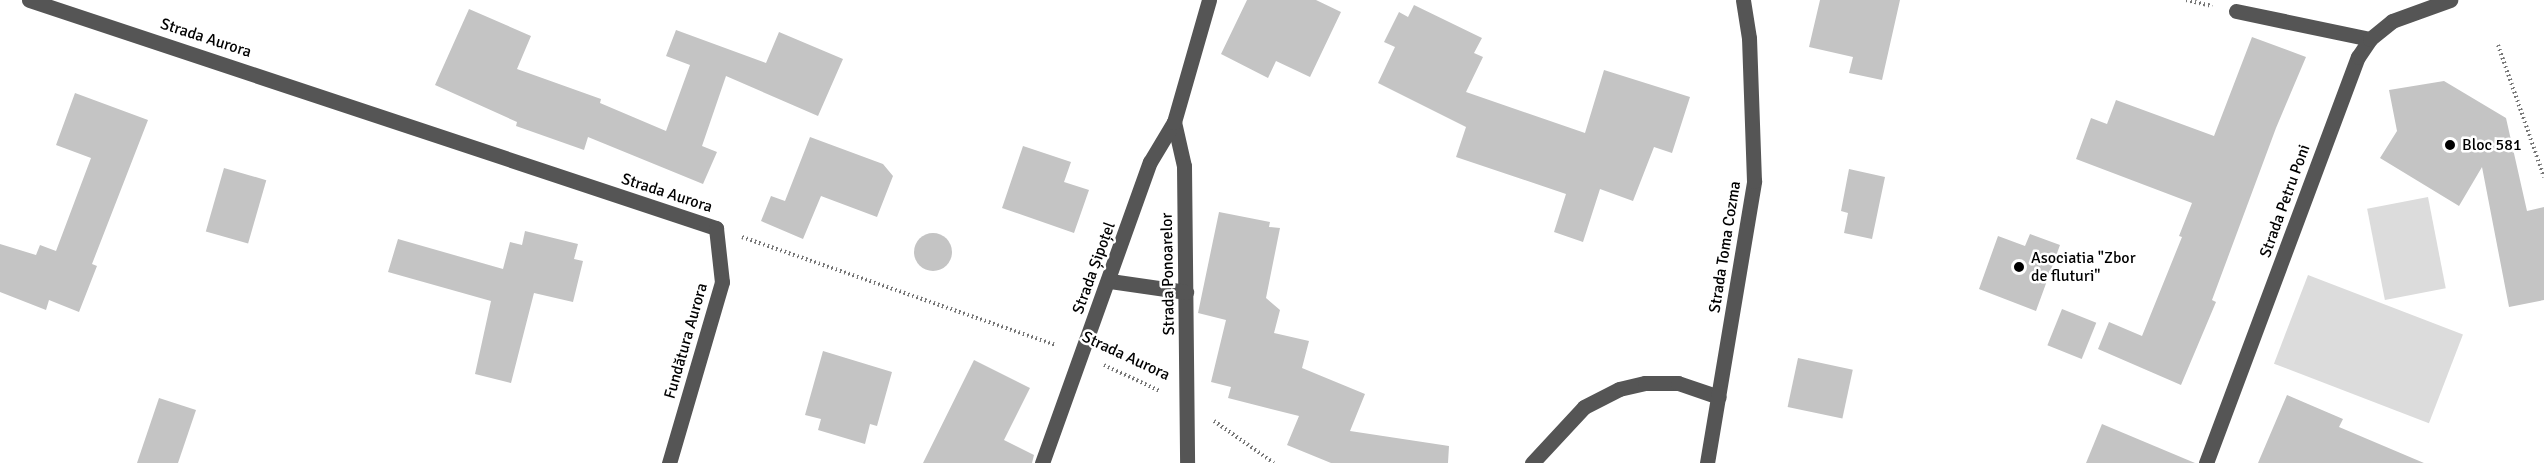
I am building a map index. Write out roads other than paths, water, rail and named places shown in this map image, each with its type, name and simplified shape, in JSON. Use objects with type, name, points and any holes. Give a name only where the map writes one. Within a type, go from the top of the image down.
[{"type":"street","name":"Strada Aurora","points":[[29,0],[716,228]]},
{"type":"street","points":[[1174,122],[1209,0]]},
{"type":"street","name":"Strada Toma Cozma","points":[[1707,463],[1754,181],[1749,38],[1743,0]]},
{"type":"street","name":"Strada Petru Poni","points":[[2206,463],[2358,57],[2370,39],[2392,21],[2450,0]]},
{"type":"street","points":[[2236,11],[2370,39]]},
{"type":"street","name":"Strada Șipoțel","points":[[1042,463],[1080,353],[1110,281],[1150,162],[1174,122]]},
{"type":"street","name":"Strada Ponoarelor","points":[[1174,122],[1184,166],[1187,463]]},
{"type":"street","name":"Fundătura Aurora","points":[[669,463],[722,282],[716,228]]},
{"type":"street","points":[[1110,281],[1186,292]]},
{"type":"street","points":[[1532,463],[1578,412],[1619,389],[1645,383],[1678,384],[1719,397]]},
{"type":"place","name":"Bloc 581","points":[[2450,145]]},
{"type":"place","name":"Asociatia \"Zbor de fluturi\"","points":[[2019,267]]}]
